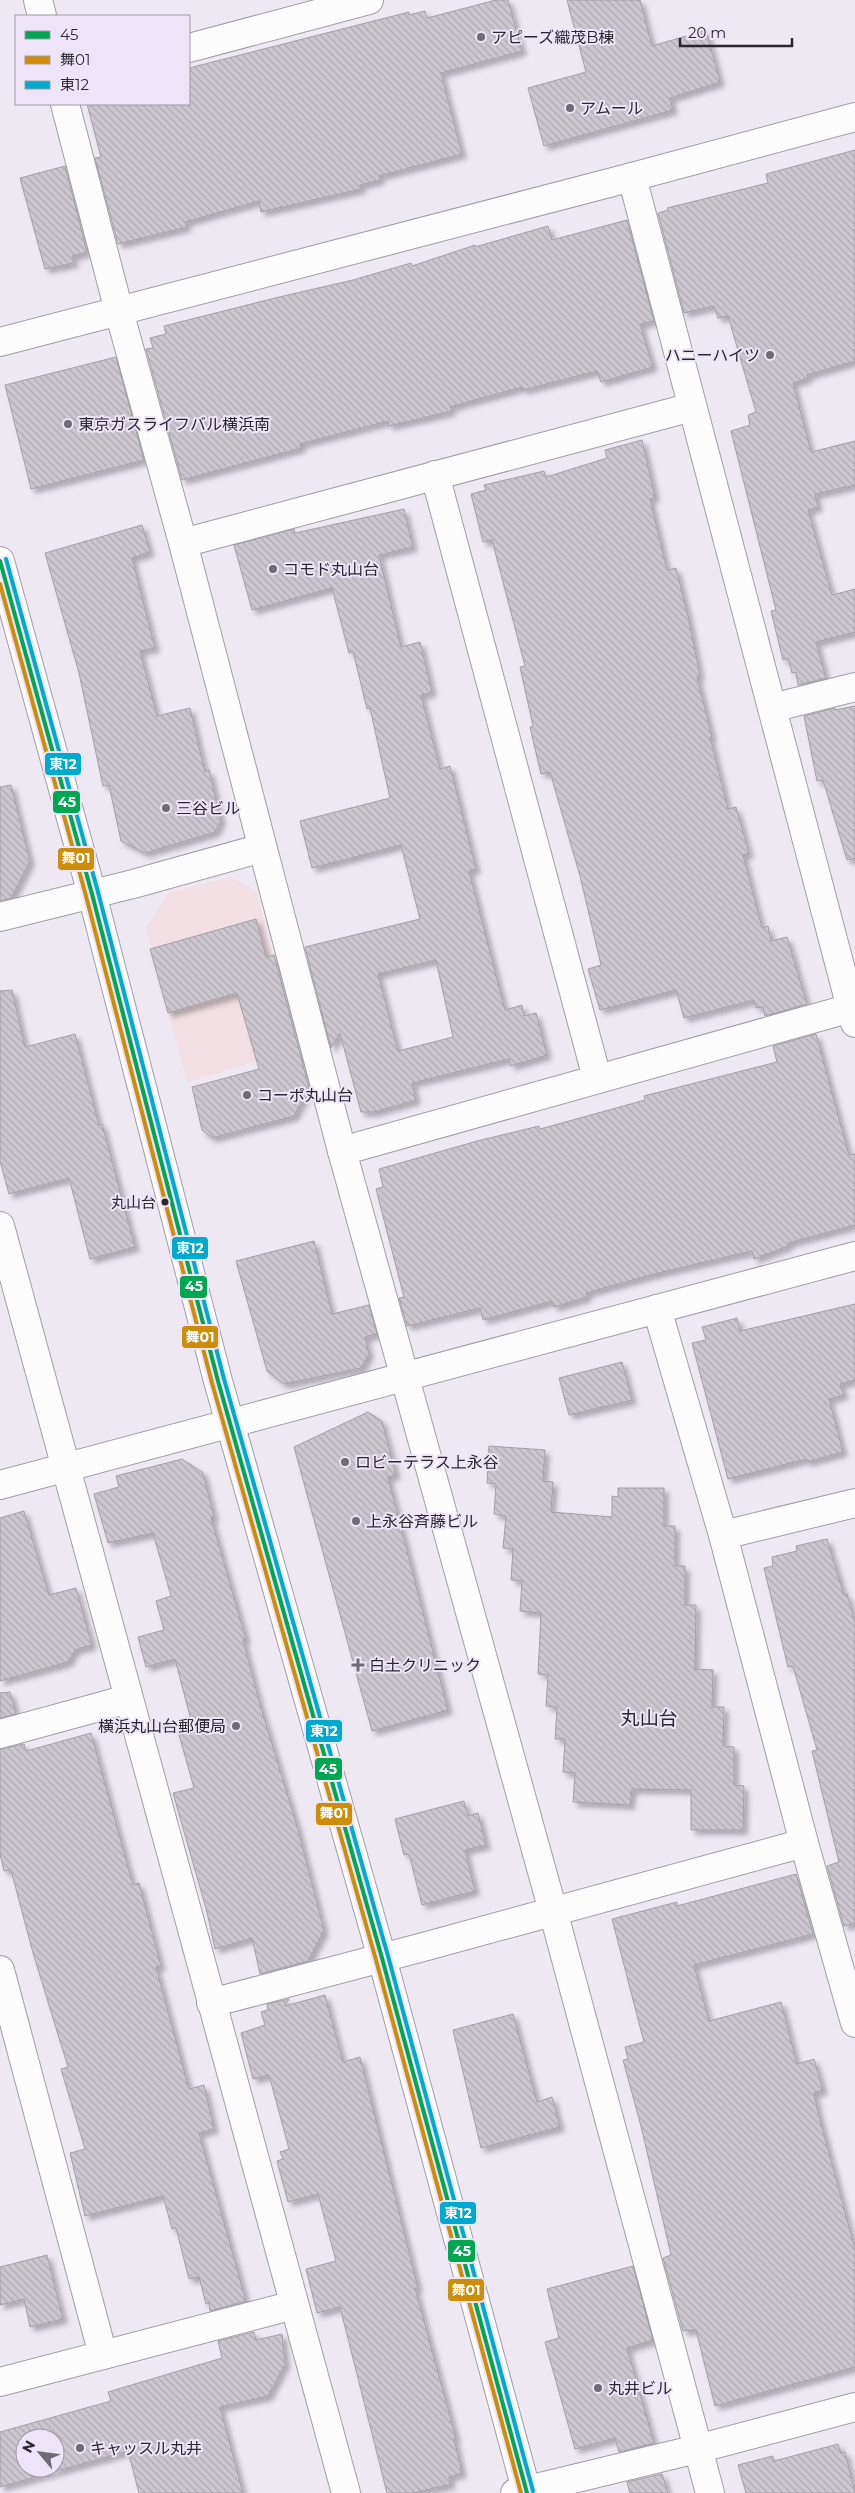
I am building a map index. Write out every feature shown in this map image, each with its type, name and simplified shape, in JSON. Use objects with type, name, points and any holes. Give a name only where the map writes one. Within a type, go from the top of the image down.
[{"type":"street","points":[[38,0],[42,15]]},
{"type":"street","points":[[190,48],[369,0]]},
{"type":"street","points":[[65,105],[119,311],[183,543],[342,1151],[553,1911],[710,2493]]},
{"type":"street","points":[[0,342],[855,117]]},
{"type":"street","points":[[342,1151],[597,1078],[853,1015],[632,177]]},
{"type":"street","points":[[183,543],[692,407]]},
{"type":"street","points":[[435,476],[597,1078]]},
{"type":"street","points":[[0,561],[92,894],[230,1423],[382,1958],[522,2492],[697,2449],[855,2407]]},
{"type":"street","points":[[772,708],[855,687]]},
{"type":"street","points":[[0,917],[262,848]]},
{"type":"street","points":[[1,1235],[346,2493]]},
{"type":"street","points":[[0,1485],[855,1256]]},
{"type":"street","points":[[657,1309],[723,1535],[804,1843],[855,2023]]},
{"type":"street","points":[[723,1535],[855,1503]]},
{"type":"street","points":[[0,1734],[128,1700]]},
{"type":"street","points":[[211,2003],[804,1843]]},
{"type":"street","points":[[0,1970],[103,2354]]},
{"type":"street","points":[[0,2382],[294,2305]]},
{"type":"shaded area","points":[[231,877],[256,891],[297,1049],[187,1082],[146,928],[168,893]]},
{"type":"building","points":[[496,0],[508,0],[522,51],[441,73],[462,154],[379,176],[380,180],[360,185],[361,189],[261,212],[259,201],[185,222],[187,227],[118,244],[95,158],[101,157],[87,105],[190,105],[190,68],[409,12],[409,15],[425,11],[427,18]]},
{"type":"building","points":[[567,0],[640,0],[652,46],[706,30],[720,82],[670,98],[673,110],[544,146],[528,88],[586,72]]},
{"type":"building","points":[[855,150],[855,361],[807,375],[808,378],[793,383],[811,452],[855,441],[855,485],[815,494],[818,507],[808,510],[832,595],[855,589],[855,632],[816,642],[826,678],[798,685],[796,672],[792,673],[788,658],[783,660],[771,611],[776,610],[731,431],[750,425],[748,415],[756,412],[728,316],[718,318],[714,306],[684,313],[658,213],[668,210],[667,208],[768,183],[766,174]]},
{"type":"building","points":[[65,166],[87,252],[72,256],[74,263],[45,269],[20,178]]},
{"type":"building","points":[[627,220],[654,321],[640,324],[653,367],[601,382],[597,371],[523,390],[522,387],[450,407],[452,411],[389,426],[388,421],[300,444],[301,448],[182,480],[146,349],[153,348],[150,338],[166,334],[164,326],[353,280],[411,263],[412,266],[475,245],[475,247],[548,226],[552,240]]},
{"type":"building","name":"東京ガスライフバル横浜南","points":[[116,357],[144,460],[31,489],[5,385]]},
{"type":"building","points":[[642,440],[655,497],[650,499],[667,570],[676,568],[688,616],[700,676],[697,677],[712,737],[710,737],[728,809],[736,807],[749,853],[743,855],[762,928],[768,926],[771,941],[787,937],[807,1004],[765,1016],[763,1007],[756,1008],[754,1000],[684,1018],[676,990],[600,1010],[588,969],[601,965],[580,876],[550,772],[541,774],[530,727],[533,726],[520,667],[525,666],[492,540],[483,542],[471,494],[486,490],[484,485],[544,471],[546,477],[607,458],[605,450]]},
{"type":"building","points":[[404,509],[413,547],[379,555],[401,647],[420,642],[432,692],[421,695],[440,769],[450,766],[476,869],[469,871],[505,1010],[522,1005],[524,1016],[536,1013],[547,1055],[511,1066],[509,1059],[412,1083],[416,1100],[374,1112],[361,1112],[340,1033],[331,1048],[305,947],[420,919],[401,845],[312,868],[300,821],[390,798],[370,708],[367,709],[353,651],[349,653],[332,588],[252,610],[234,545],[294,529],[295,533]],"holes":[[[436,960],[453,1037],[398,1051],[378,974]]]},
{"type":"building","points":[[142,525],[150,552],[132,558],[155,648],[140,651],[157,716],[190,708],[205,772],[209,770],[221,820],[215,832],[145,853],[121,841],[109,785],[103,786],[79,673],[45,553]]},
{"type":"building","points":[[855,706],[855,858],[847,860],[823,780],[817,781],[804,716],[835,708],[835,710]]},
{"type":"building","points":[[11,785],[30,861],[11,898],[0,901],[0,787]]},
{"type":"building","points":[[256,919],[266,957],[274,955],[309,1088],[294,1116],[212,1138],[202,1130],[192,1087],[259,1069],[237,993],[168,1013],[150,949]]},
{"type":"building","points":[[12,990],[25,1047],[75,1034],[99,1125],[102,1124],[135,1247],[90,1259],[69,1178],[9,1194],[0,1161],[0,991]]},
{"type":"building","points":[[816,1034],[849,1155],[855,1154],[855,1225],[788,1243],[788,1246],[754,1259],[752,1251],[654,1274],[586,1293],[587,1297],[554,1307],[552,1301],[483,1320],[480,1308],[407,1326],[399,1298],[404,1297],[376,1189],[383,1187],[379,1169],[477,1141],[539,1126],[540,1129],[645,1100],[644,1096],[777,1062],[773,1046]]},
{"type":"building","points":[[314,1241],[332,1314],[369,1305],[377,1334],[365,1337],[369,1354],[361,1368],[284,1384],[267,1371],[236,1261]]},
{"type":"building","points":[[855,1304],[855,1380],[840,1384],[844,1395],[829,1399],[843,1452],[807,1462],[806,1459],[728,1479],[692,1343],[706,1340],[702,1327],[737,1318],[740,1331]]},
{"type":"building","points":[[622,1362],[632,1400],[569,1415],[559,1378]]},
{"type":"building","points":[[368,1412],[382,1421],[396,1475],[388,1477],[448,1710],[372,1731],[294,1447]]},
{"type":"building","points":[[489,1446],[545,1450],[543,1481],[553,1482],[551,1512],[612,1517],[612,1496],[618,1497],[618,1488],[664,1488],[664,1526],[675,1526],[675,1566],[685,1566],[685,1605],[696,1605],[695,1669],[713,1670],[712,1707],[724,1707],[723,1746],[734,1747],[734,1785],[744,1786],[743,1830],[691,1830],[691,1790],[632,1789],[630,1805],[573,1802],[575,1773],[563,1772],[565,1739],[555,1739],[557,1707],[546,1706],[548,1675],[538,1674],[541,1613],[520,1611],[522,1581],[511,1580],[513,1549],[503,1548],[506,1516],[494,1514],[496,1484],[487,1483]]},
{"type":"building","points":[[182,1459],[203,1473],[214,1517],[211,1518],[246,1639],[243,1640],[259,1701],[297,1826],[324,1930],[308,1961],[260,1974],[252,1938],[215,1949],[207,1912],[173,1793],[194,1788],[176,1724],[191,1720],[175,1659],[146,1667],[138,1637],[164,1630],[156,1601],[171,1596],[153,1533],[108,1543],[94,1494],[119,1487],[116,1476]]},
{"type":"building","points":[[24,1511],[49,1595],[76,1588],[92,1645],[75,1650],[68,1662],[0,1681],[0,1518]]},
{"type":"building","points":[[827,1539],[844,1595],[847,1594],[855,1622],[855,1923],[844,1926],[827,1866],[839,1862],[812,1751],[817,1750],[793,1666],[788,1667],[764,1568],[773,1566],[772,1557],[797,1551],[796,1546]]},
{"type":"building","points":[[10,1692],[16,1714],[0,1718],[0,1693]]},
{"type":"building","points":[[91,1733],[133,1885],[139,1883],[161,1966],[156,1967],[189,2089],[204,2085],[214,2129],[199,2133],[246,2301],[210,2311],[209,2303],[206,2304],[199,2277],[189,2279],[176,2228],[172,2229],[163,2196],[85,2216],[70,2153],[85,2149],[61,2069],[68,2067],[33,1953],[11,1870],[4,1871],[0,1854],[0,1749],[24,1744],[26,1751]]},
{"type":"building","points":[[464,1801],[468,1816],[478,1813],[486,1845],[465,1850],[475,1891],[422,1905],[409,1854],[404,1855],[395,1819]]},
{"type":"building","points":[[796,1874],[813,1934],[694,1965],[709,2021],[781,2002],[797,2064],[814,2059],[823,2090],[814,2093],[818,2112],[855,2249],[855,2367],[715,2406],[696,2330],[683,2331],[663,2258],[671,2255],[641,2126],[623,2060],[628,2059],[625,2047],[644,2042],[612,1919],[677,1902],[677,1906]]},
{"type":"building","points":[[325,1995],[343,2062],[360,2057],[418,2288],[415,2288],[456,2438],[454,2438],[462,2473],[449,2477],[451,2484],[414,2493],[387,2493],[340,2307],[317,2313],[306,2269],[336,2261],[318,2194],[288,2202],[277,2161],[283,2159],[280,2152],[289,2149],[269,2075],[253,2079],[241,2033],[265,2025],[261,2012],[268,2010],[267,2004],[289,1999],[285,2006]]},
{"type":"building","points":[[513,2014],[537,2102],[552,2097],[560,2127],[481,2148],[453,2030]]},
{"type":"building","points":[[47,2255],[63,2319],[30,2327],[24,2299],[0,2305],[0,2267]]},
{"type":"building","name":"丸井ビル","points":[[633,2266],[653,2340],[627,2348],[654,2443],[619,2452],[615,2438],[575,2449],[545,2342],[559,2338],[547,2289]]},
{"type":"building","points":[[254,2332],[256,2340],[282,2334],[285,2364],[268,2396],[220,2407],[243,2493],[139,2493],[128,2451],[65,2469],[65,2428],[15,2428],[15,2478],[32,2478],[0,2487],[0,2432],[111,2401],[108,2392],[222,2358],[218,2341]]},
{"type":"building","points":[[838,2444],[841,2453],[845,2452],[855,2493],[746,2493],[738,2465],[773,2456],[774,2461]]},
{"type":"building","points":[[662,2474],[668,2493],[630,2493],[627,2482]]},
{"type":"transit line","name":"東12","points":[[6,559],[98,892],[224,1379],[388,1956],[533,2491]]},
{"type":"transit line","name":"45","points":[[0,561],[92,894],[218,1381],[382,1958],[527,2493]]},
{"type":"transit line","name":"舞01","points":[[0,584],[86,896],[212,1383],[376,1960],[521,2493]]},
{"type":"place","name":"アピーズ織茂B棟","points":[[481,37]]},
{"type":"place","name":"アムール","points":[[570,108]]},
{"type":"place","name":"ハニーハイツ","points":[[770,355]]},
{"type":"place","name":"東京ガスライフバル横浜南","points":[[68,424]]},
{"type":"place","name":"コモド丸山台","points":[[273,569]]},
{"type":"place","name":"三谷ビル","points":[[166,808]]},
{"type":"place","name":"コーポ丸山台","points":[[247,1095]]},
{"type":"place","name":"丸山台","points":[[165,1202]]},
{"type":"place","name":"ロビーテラス上永谷","points":[[345,1462]]},
{"type":"place","name":"上永谷斉藤ビル","points":[[356,1521]]},
{"type":"place","name":"白土クリニック","points":[[358,1665]]},
{"type":"place","name":"横浜丸山台郵便局","points":[[236,1726]]},
{"type":"place","name":"丸井ビル","points":[[598,2388]]},
{"type":"place","name":"キャッスル丸井","points":[[80,2448]]},
{"type":"district","name":"丸山台","points":[[649,1718]]}]
